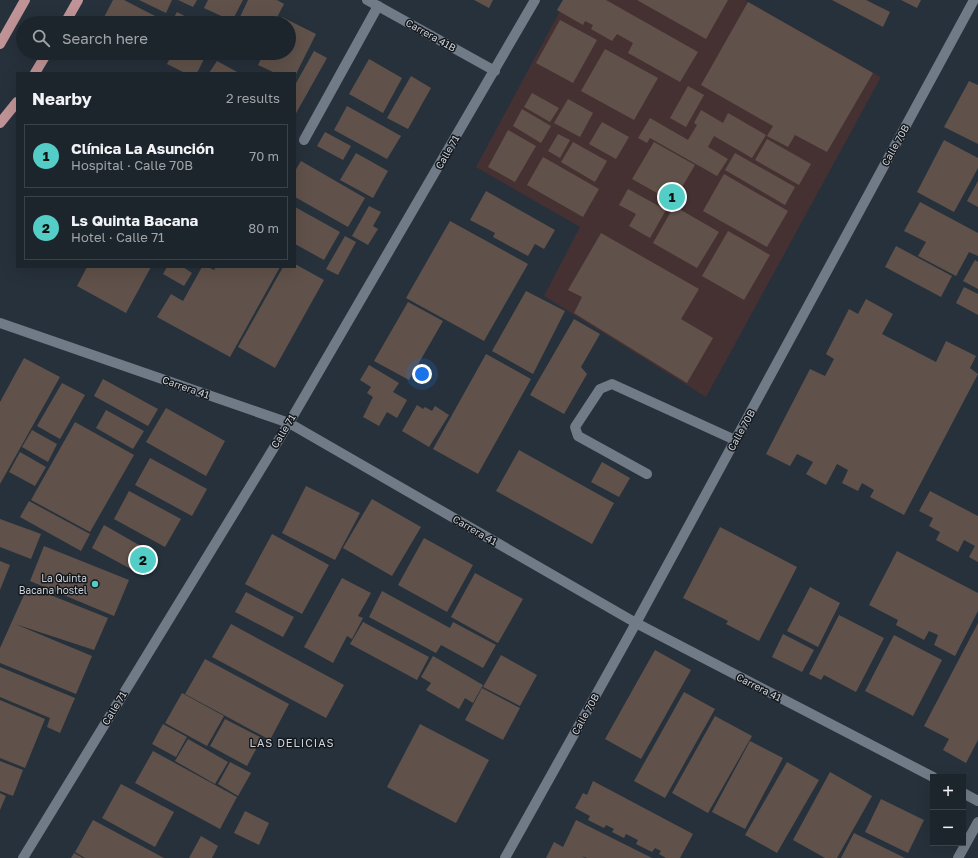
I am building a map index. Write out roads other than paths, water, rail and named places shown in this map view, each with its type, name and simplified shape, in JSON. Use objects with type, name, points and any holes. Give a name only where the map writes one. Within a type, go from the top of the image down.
[{"type":"main road","points":[[0,44],[25,0]]},
{"type":"main road","points":[[68,16],[78,0]]},
{"type":"main road","points":[[36,72],[43,60]]},
{"type":"main road","points":[[0,123],[16,103]]},
{"type":"street","name":"Carrera 41B","points":[[366,0],[495,71]]},
{"type":"street","name":"Calle 71","points":[[23,858],[288,423],[495,71],[535,0]]},
{"type":"street","name":"Calle 70B","points":[[505,858],[636,623],[974,0]]},
{"type":"street","points":[[304,140],[378,6]]},
{"type":"street","name":"Carrera 41","points":[[0,323],[288,423],[636,623],[930,775]]},
{"type":"street","points":[[647,474],[578,436],[575,427],[600,389],[612,384],[735,440]]},
{"type":"street","points":[[966,795],[978,801]]},
{"type":"street","points":[[958,858],[978,822]]},
{"type":"place","name":"Clínica La Asunción","points":[[672,197]]},
{"type":"place","name":"Ls Quinta Bacana","points":[[143,560]]},
{"type":"place","name":"La Quinta Bacana hostel","points":[[95,584]]},
{"type":"district","name":"LAS DELICIAS","points":[[292,742]]}]
